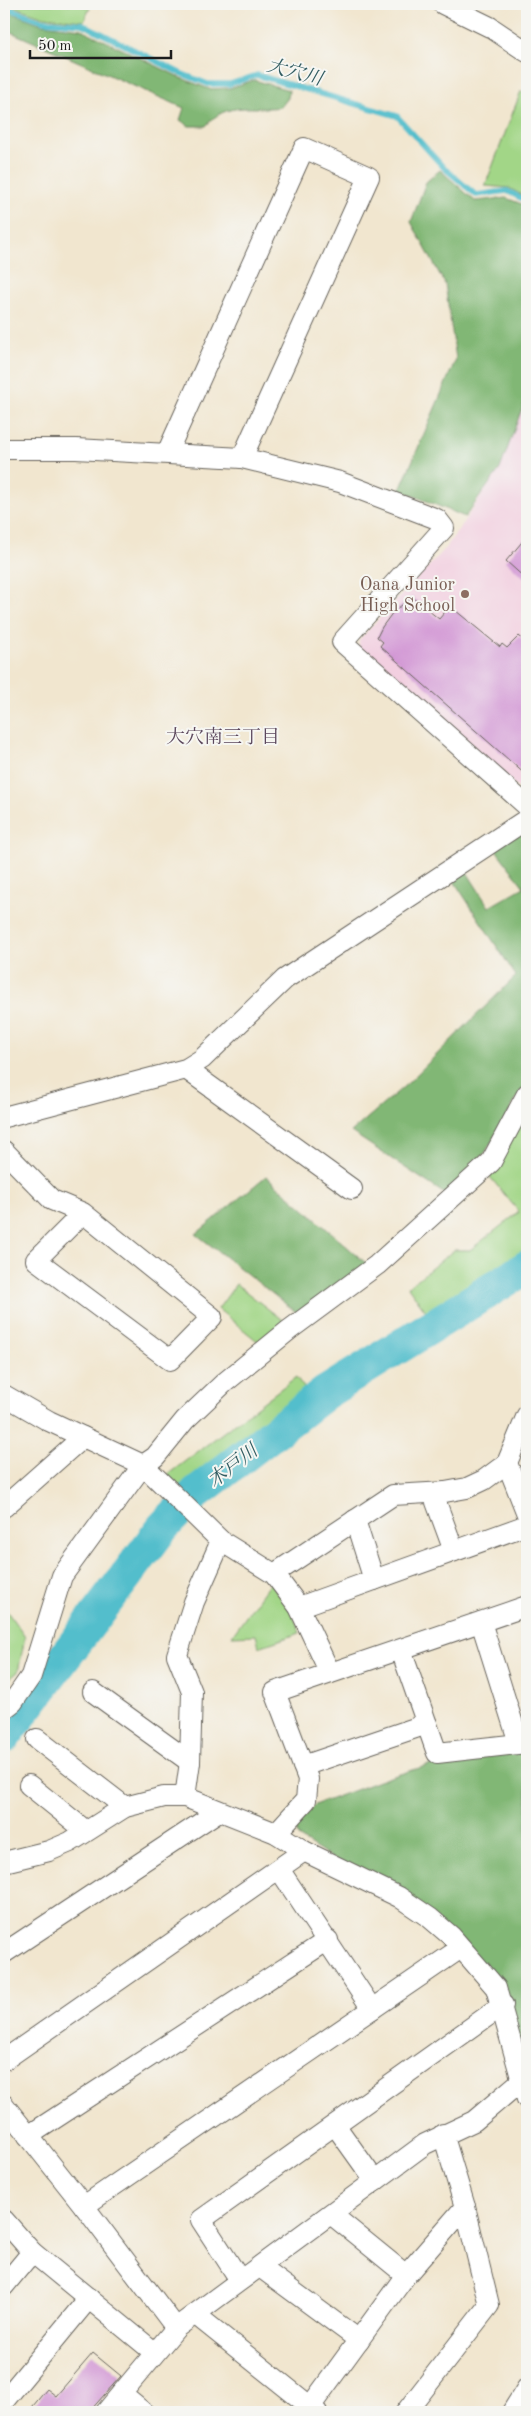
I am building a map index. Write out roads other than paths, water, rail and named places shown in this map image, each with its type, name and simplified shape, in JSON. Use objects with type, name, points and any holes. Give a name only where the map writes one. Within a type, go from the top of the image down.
[{"type":"street","points":[[443,4],[490,27],[527,52]]},
{"type":"street","points":[[167,452],[304,148],[369,177],[242,458]]},
{"type":"street","points":[[4,449],[167,452],[242,458],[340,482],[437,519],[444,528],[342,642],[527,806]]},
{"type":"street","points":[[4,1116],[186,1069],[202,1059],[285,979],[527,819]]},
{"type":"street","points":[[186,1069],[352,1189]]},
{"type":"street","points":[[4,1709],[13,1702],[31,1676],[62,1576],[143,1465],[155,1458],[185,1420],[224,1383],[289,1330],[377,1265],[491,1162],[527,1094]]},
{"type":"street","points":[[4,1150],[52,1200],[83,1213],[212,1317],[170,1360],[36,1260],[83,1213]]},
{"type":"street","points":[[4,1395],[49,1421],[143,1465],[221,1541],[274,1574],[299,1607],[330,1673]]},
{"type":"street","points":[[274,1574],[393,1495],[444,1492],[467,1488],[484,1480],[507,1462],[527,1416]]},
{"type":"street","points":[[4,1507],[84,1437]]},
{"type":"street","points":[[507,1462],[527,1514]]},
{"type":"street","points":[[436,1502],[454,1551]]},
{"type":"street","points":[[356,1520],[374,1580]]},
{"type":"street","points":[[299,1607],[527,1525]]},
{"type":"street","points":[[185,1797],[190,1762],[192,1692],[177,1655],[194,1602],[221,1541]]},
{"type":"street","points":[[276,1834],[306,1800],[308,1779],[275,1692],[527,1606]]},
{"type":"street","points":[[401,1650],[437,1753],[523,1743],[481,1622]]},
{"type":"street","points":[[93,1692],[190,1762]]},
{"type":"street","points":[[303,1766],[427,1724]]},
{"type":"street","points":[[37,1739],[125,1807]]},
{"type":"street","points":[[29,1785],[86,1831]]},
{"type":"street","points":[[5,1859],[49,1851],[70,1842],[125,1807],[164,1797],[185,1797],[276,1834],[304,1851],[399,1897],[430,1918],[461,1948],[496,1988],[524,2077],[527,2099]]},
{"type":"street","points":[[4,1953],[219,1811]]},
{"type":"street","points":[[4,2060],[304,1851]]},
{"type":"street","points":[[280,1869],[372,2009]]},
{"type":"street","points":[[28,2136],[328,1940]]},
{"type":"street","points":[[84,2206],[461,1948]]},
{"type":"street","points":[[240,2280],[201,2220],[503,2006]]},
{"type":"street","points":[[106,2412],[154,2352],[176,2328],[424,2144],[474,2121],[524,2077]]},
{"type":"street","points":[[4,2105],[84,2206],[176,2328]]},
{"type":"street","points":[[335,2125],[375,2181]]},
{"type":"street","points":[[406,2412],[489,2305],[465,2207],[444,2134]]},
{"type":"street","points":[[196,2315],[313,2410],[359,2340],[406,2275],[465,2207]]},
{"type":"street","points":[[331,2214],[406,2275]]},
{"type":"street","points":[[4,2220],[32,2252],[154,2352]]},
{"type":"street","points":[[4,2286],[32,2252]]},
{"type":"street","points":[[260,2267],[359,2340]]},
{"type":"street","points":[[4,2401],[89,2298]]},
{"type":"street","points":[[512,2412],[526,2393]]},
{"type":"street","points":[[121,2394],[143,2412]]},
{"type":"waterway","name":"大穴川","points":[[4,7],[44,21],[83,24],[180,73],[208,84],[230,84],[257,75],[397,116],[444,168],[476,195],[507,191],[527,201]]},
{"type":"waterway","name":"木戸川","points":[[4,1737],[163,1527],[196,1493],[325,1393],[527,1267]]},
{"type":"place","name":"Oana Junior High School","points":[[465,594]]},
{"type":"district","name":"大穴南三丁目","points":[[223,736]]}]
